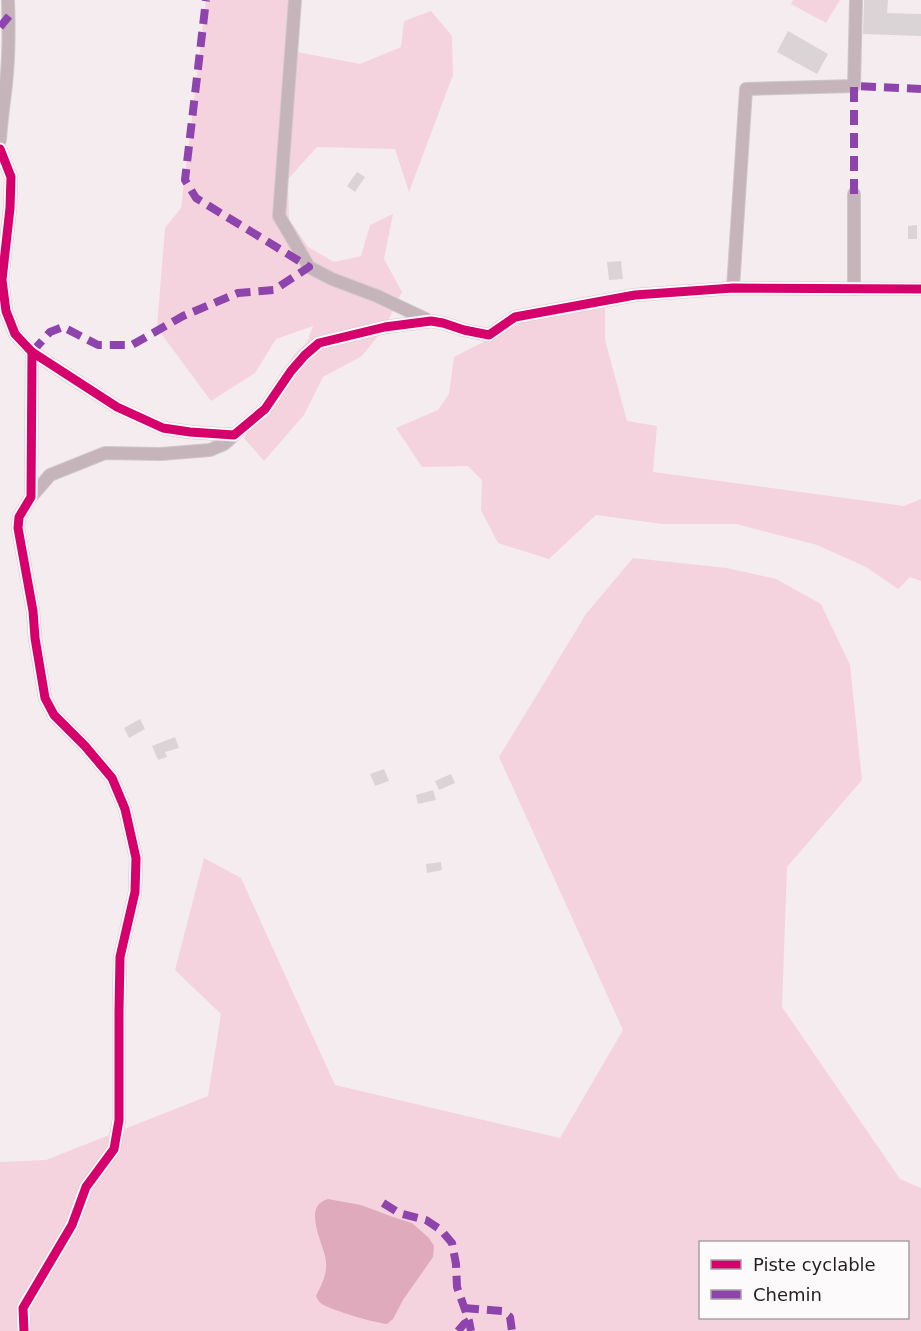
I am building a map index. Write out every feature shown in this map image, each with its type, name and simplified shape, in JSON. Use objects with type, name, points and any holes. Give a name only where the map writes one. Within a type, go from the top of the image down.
[{"type":"street","points":[[0,140],[7,82],[8,0]]},
{"type":"street","points":[[295,0],[279,216],[309,267],[332,279],[377,296],[431,321],[489,335],[515,317],[635,295],[733,288],[921,289]]},
{"type":"street","points":[[733,288],[746,89],[854,86],[856,0]]},
{"type":"street","points":[[0,149],[11,177],[2,280],[6,311],[15,334],[32,352],[117,407],[163,428],[234,435]]},
{"type":"street","points":[[854,194],[854,289]]},
{"type":"street","points":[[24,1331],[23,1308],[72,1225],[87,1187],[114,1149],[119,1120],[120,957],[135,892],[136,858],[125,809],[112,778],[85,746],[54,715],[45,698],[18,528],[19,517],[31,497],[50,476],[105,453],[161,454],[210,450],[224,444],[265,408],[291,371],[319,343],[385,327],[431,321]]},
{"type":"street","points":[[31,497],[32,352]]},
{"type":"shaded area","points":[[206,0],[295,0],[292,51],[360,64],[401,47],[404,21],[431,11],[452,36],[453,75],[409,192],[395,149],[317,147],[288,179],[289,219],[308,247],[334,262],[361,256],[370,225],[393,214],[384,259],[402,292],[385,327],[362,356],[323,377],[304,415],[264,461],[244,438],[293,356],[307,342],[313,326],[276,339],[255,373],[211,401],[157,328],[165,228],[181,208]]},
{"type":"shaded area","points":[[793,0],[840,0],[826,23],[791,4]]},
{"type":"shaded area","points":[[605,300],[605,340],[627,421],[657,426],[653,472],[904,506],[921,499],[921,581],[910,577],[898,589],[866,567],[817,545],[736,524],[662,524],[596,515],[549,559],[498,543],[481,510],[482,480],[468,466],[422,467],[396,428],[438,410],[449,394],[454,357],[542,312]]},
{"type":"shaded area","points":[[633,558],[727,568],[776,579],[821,604],[850,665],[862,780],[787,867],[782,1007],[900,1179],[921,1188],[921,1331],[0,1331],[0,1162],[46,1160],[208,1096],[221,1014],[175,970],[204,858],[241,878],[335,1085],[560,1138],[623,1030],[499,757],[586,614]]},
{"type":"shaded area","points":[[328,1199],[361,1205],[412,1223],[429,1238],[434,1246],[433,1257],[403,1300],[393,1319],[387,1324],[334,1310],[322,1304],[316,1296],[324,1279],[326,1261],[315,1217],[320,1203]]},
{"type":"building","points":[[864,0],[888,0],[887,13],[921,14],[921,36],[863,34]]},
{"type":"building","points":[[788,31],[828,54],[817,74],[777,52]]},
{"type":"building","points":[[357,172],[365,177],[355,192],[347,186]]},
{"type":"building","points":[[917,225],[917,239],[908,239],[908,226]]},
{"type":"building","points":[[621,261],[623,279],[609,280],[607,262]]},
{"type":"building","points":[[140,719],[145,729],[129,738],[124,728]]},
{"type":"building","points":[[175,737],[179,748],[165,752],[167,757],[158,760],[152,746]]},
{"type":"building","points":[[384,769],[389,781],[375,786],[370,774]]},
{"type":"building","points":[[451,774],[455,783],[439,790],[435,781]]},
{"type":"building","points":[[433,790],[436,800],[418,804],[416,795]]},
{"type":"building","points":[[441,862],[442,870],[427,873],[426,864]]},
{"type":"marked path","points":[[32,352],[50,332],[63,327],[98,345],[132,345],[183,316],[238,293],[274,290],[309,267],[196,198],[185,180],[206,0]]},
{"type":"marked path","points":[[0,27],[9,16]]},
{"type":"marked path","points":[[854,194],[854,86],[921,89]]},
{"type":"marked path","points":[[383,1203],[399,1213],[426,1220],[441,1230],[452,1243],[457,1287],[471,1331]]},
{"type":"marked path","points":[[464,1308],[502,1311],[510,1317],[512,1331]]},
{"type":"marked path","points":[[458,1331],[469,1321]]},
{"type":"cycle path","points":[[0,149],[11,177],[2,280],[6,311],[15,334],[32,352],[117,407],[163,428],[234,435],[265,409],[291,371],[319,343],[385,327],[431,321],[489,335],[515,317],[635,295],[733,288],[921,289]]},
{"type":"cycle path","points":[[24,1331],[23,1308],[72,1225],[86,1187],[114,1149],[119,1120],[120,957],[135,892],[136,858],[125,809],[112,778],[85,746],[54,715],[45,698],[18,528],[19,517],[31,497],[32,352]]}]
